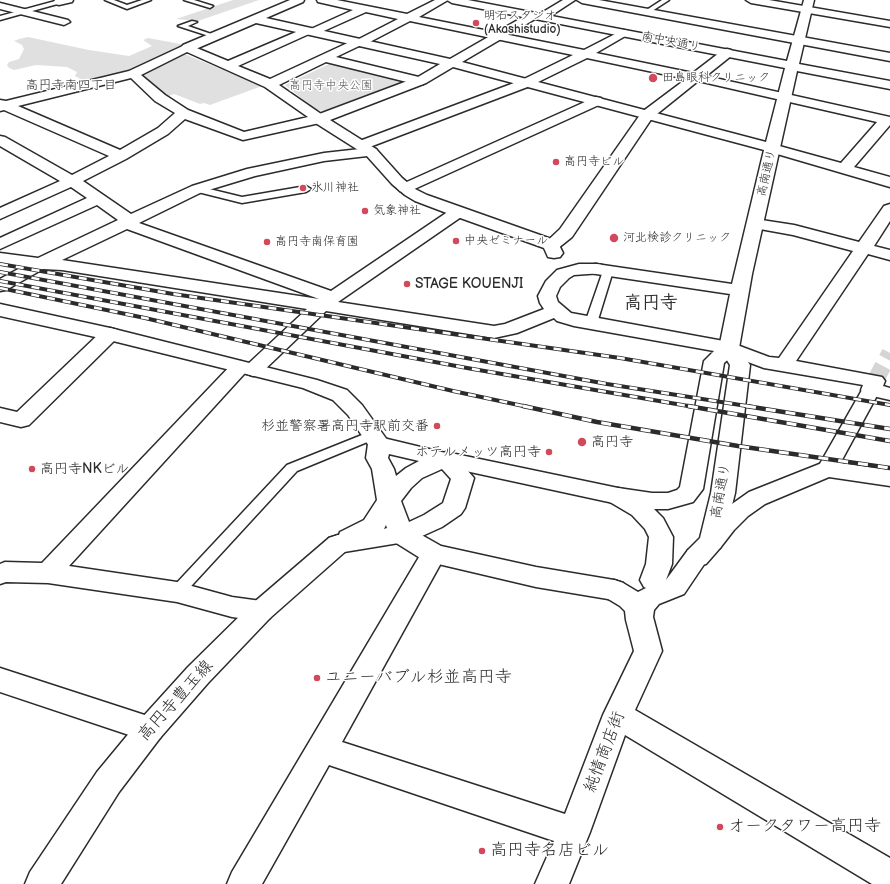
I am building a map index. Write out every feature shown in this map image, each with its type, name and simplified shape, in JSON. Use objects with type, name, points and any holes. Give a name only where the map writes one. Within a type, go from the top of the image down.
[{"type":"street","points":[[2,106],[133,74],[187,48],[299,0]]},
{"type":"street","points":[[322,0],[695,77],[888,120],[845,168]]},
{"type":"street","points":[[270,84],[409,18],[443,0]]},
{"type":"street","name":"南中央通り","points":[[452,0],[890,85]]},
{"type":"street","points":[[133,74],[160,98],[183,113],[243,136],[319,119],[419,81],[498,36],[570,0]]},
{"type":"street","points":[[582,0],[890,57]]},
{"type":"street","points":[[751,0],[807,5],[890,24]]},
{"type":"street","name":"高南通り","points":[[376,439],[446,460],[618,496],[652,501],[668,501],[685,496],[691,489],[714,361],[729,348],[739,290],[784,96],[807,5]]},
{"type":"street","points":[[0,6],[64,22]]},
{"type":"street","points":[[229,66],[364,9]]},
{"type":"street","points":[[254,19],[451,63],[772,148],[890,182]]},
{"type":"street","points":[[0,286],[40,264],[197,190],[252,172],[367,149],[526,83],[586,54],[623,33]]},
{"type":"street","points":[[187,48],[270,84],[319,119],[367,149],[405,188],[421,198],[552,249],[573,264],[602,270],[739,290]]},
{"type":"street","points":[[552,249],[566,233],[647,115],[727,53]]},
{"type":"street","points":[[324,58],[419,81]]},
{"type":"street","points":[[405,188],[596,101]]},
{"type":"street","points":[[2,106],[121,156]]},
{"type":"street","points":[[0,214],[72,182],[121,156],[163,131],[183,113]]},
{"type":"street","points":[[0,140],[72,182],[127,219],[133,226],[327,301]]},
{"type":"street","points":[[0,244],[98,199]]},
{"type":"street","points":[[784,365],[890,210]]},
{"type":"street","points":[[48,573],[246,368],[327,301],[458,212]]},
{"type":"street","points":[[755,224],[794,230],[890,255]]},
{"type":"street","points":[[552,249],[558,264],[547,296],[549,303],[556,311],[569,318],[591,324],[729,348],[764,362],[875,381],[880,392],[828,469]]},
{"type":"street","points":[[0,258],[327,301],[494,332],[510,329],[556,311]]},
{"type":"street","points":[[552,285],[563,274],[569,271],[579,269],[602,270]]},
{"type":"street","points":[[0,310],[110,334],[310,384],[340,395],[356,410],[376,439],[377,458],[383,469],[389,500],[402,535],[434,554],[536,578],[614,590],[653,580],[704,549]]},
{"type":"street","points":[[0,415],[20,420],[110,334]]},
{"type":"street","name":"高南通り","points":[[704,549],[723,493],[740,365],[729,348]]},
{"type":"street","points":[[338,544],[402,535],[433,521],[453,508],[463,478],[446,460]]},
{"type":"street","name":"高円寺豊玉線","points":[[42,884],[108,782],[150,729],[198,675],[261,611],[338,544],[373,526],[389,500],[403,482],[414,473],[428,466],[446,460]]},
{"type":"street","points":[[639,620],[641,606],[650,597],[675,587],[725,524],[740,510],[757,498],[828,469],[890,478]]},
{"type":"street","points":[[618,496],[640,509],[654,524],[661,537],[659,564],[653,580]]},
{"type":"street","points":[[244,884],[434,554]]},
{"type":"street","points":[[2,572],[48,573],[177,592],[232,607],[261,611]]},
{"type":"street","name":"純情商店街","points":[[552,884],[574,832],[618,715],[648,652],[637,607],[629,599],[614,590]]},
{"type":"street","points":[[0,680],[150,729]]},
{"type":"street","points":[[618,715],[890,876]]},
{"type":"street","points":[[322,749],[574,832]]},
{"type":"lane","points":[[108,0],[127,7],[148,0]]},
{"type":"lane","points":[[187,0],[210,6]]},
{"type":"lane","points":[[647,12],[666,0]]},
{"type":"lane","points":[[0,18],[64,1]]},
{"type":"lane","points":[[194,22],[181,26],[214,36]]},
{"type":"lane","points":[[197,190],[242,200],[306,188]]},
{"type":"lane","points":[[591,324],[602,270]]},
{"type":"lane","points":[[177,592],[292,468],[376,439]]},
{"type":"green space","points":[[233,0],[259,0],[198,21],[176,19]]},
{"type":"green space","points":[[28,37],[89,50],[129,56],[152,46],[143,40],[148,38],[186,45],[129,73],[86,82],[75,76],[77,72],[67,67],[36,65],[14,70],[9,68],[7,65],[9,62],[19,59],[24,49],[22,45],[14,41]]},
{"type":"green space","points":[[182,53],[262,86],[210,105],[204,103],[200,104],[174,94],[167,97],[141,73]]},
{"type":"green space","name":"高円寺中央公園","points":[[329,64],[405,82],[327,111],[316,110],[285,85]]},
{"type":"tunnel","points":[[875,381],[890,353]]},
{"type":"railway","points":[[0,264],[173,294],[620,358],[890,405]]},
{"type":"railway","points":[[0,272],[607,384],[753,407]]},
{"type":"railway","points":[[0,281],[467,368],[694,407]]},
{"type":"railway","points":[[0,288],[145,318],[453,391],[528,407]]},
{"type":"railway","points":[[523,406],[597,422],[738,446],[890,468]]},
{"type":"railway","points":[[688,406],[890,441]]},
{"type":"railway","points":[[746,406],[890,429]]},
{"type":"place","name":"明石スタジオ (Akashistudio)","points":[[476,23]]},
{"type":"place","name":"田島眼科クリニック","points":[[653,78]]},
{"type":"place","name":"高円寺ビル","points":[[556,162]]},
{"type":"place","name":"氷川神社","points":[[303,188]]},
{"type":"place","name":"気象神社","points":[[365,211]]},
{"type":"place","name":"河北検診クリニック","points":[[614,238]]},
{"type":"place","name":"中央ゼミナール","points":[[456,241]]},
{"type":"place","name":"高円寺南保育園","points":[[267,242]]},
{"type":"place","name":"STAGE KOUENJI","points":[[407,284]]},
{"type":"place","name":"杉並警察署高円寺駅前交番","points":[[437,426]]},
{"type":"place","name":"高円寺","points":[[582,442]]},
{"type":"place","name":"ホテルメッツ高円寺","points":[[549,452]]},
{"type":"place","name":"高円寺NKビル","points":[[32,469]]},
{"type":"place","name":"ユニーバブル杉並高円寺","points":[[317,678]]},
{"type":"place","name":"オークタワー高円寺","points":[[720,827]]},
{"type":"place","name":"高円寺名店ビル","points":[[482,851]]},
{"type":"district","name":"高円寺南四丁目","points":[[71,86]]},
{"type":"district","name":"高円寺","points":[[651,303]]}]
